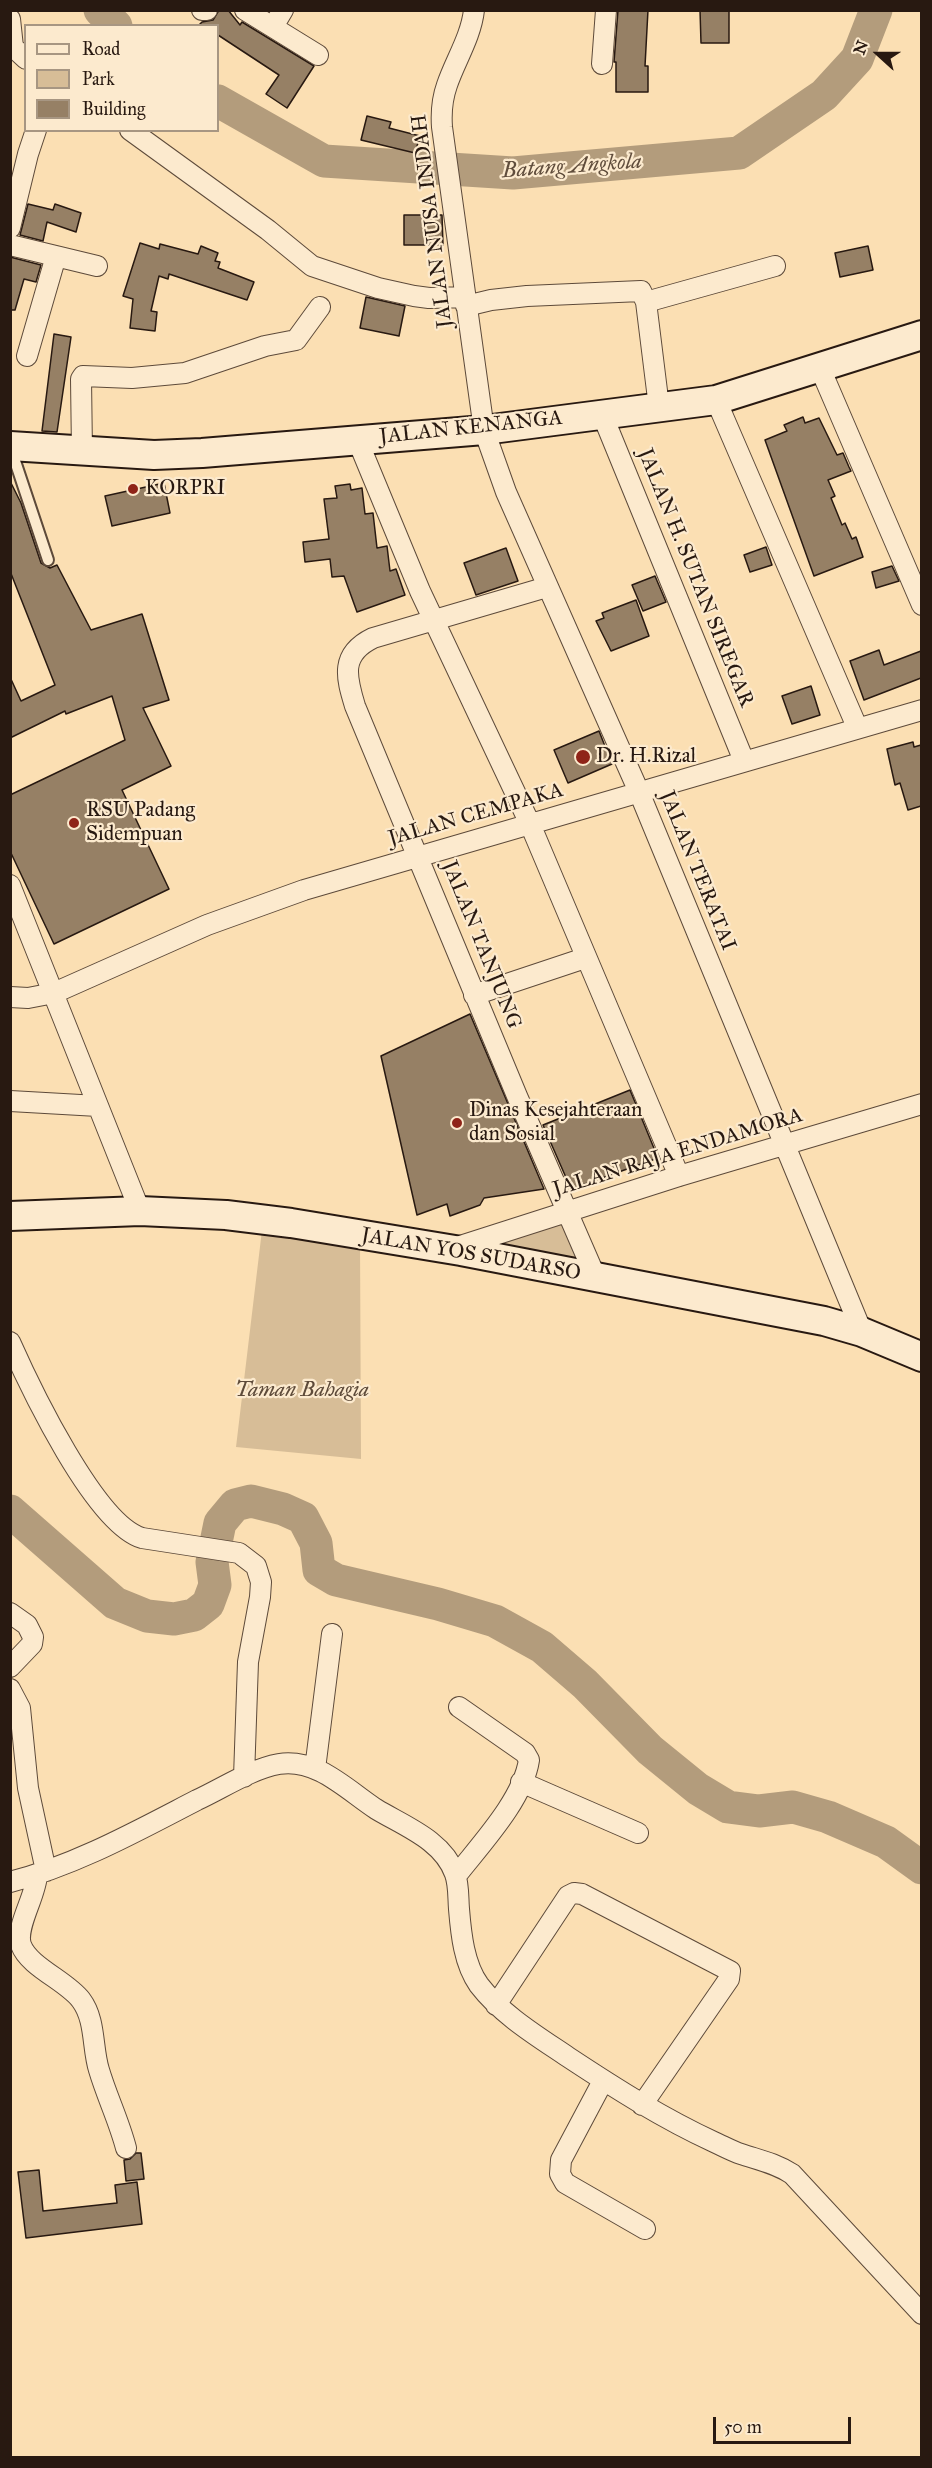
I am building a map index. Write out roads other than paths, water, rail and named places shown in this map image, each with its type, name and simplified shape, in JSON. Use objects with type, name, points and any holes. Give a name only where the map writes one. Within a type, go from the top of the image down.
[{"type":"street","points":[[202,10],[207,10]]},
{"type":"street","points":[[245,10],[318,55]]},
{"type":"street","points":[[273,27],[283,10]]},
{"type":"street","name":"JALAN NUSA INDAH","points":[[474,10],[467,36],[446,88],[442,103],[442,127],[484,430]]},
{"type":"street","points":[[602,64],[606,10]]},
{"type":"street","points":[[10,19],[13,47],[24,57]]},
{"type":"street","points":[[10,228],[19,152],[34,132]]},
{"type":"street","points":[[133,132],[268,230],[312,266],[378,288],[414,296],[465,301],[641,291],[646,302],[659,407]]},
{"type":"street","points":[[10,245],[97,266]]},
{"type":"street","points":[[27,356],[56,256]]},
{"type":"street","points":[[646,302],[775,266]]},
{"type":"street","points":[[82,452],[82,376],[132,378],[186,373],[265,346],[296,340],[320,307]]},
{"type":"street","name":"JALAN KENANGA","points":[[10,447],[154,455],[484,430],[716,400],[921,335]]},
{"type":"street","points":[[820,368],[921,605]]},
{"type":"street","points":[[716,400],[857,727]]},
{"type":"street","name":"JALAN H. SUTAN SIREGAR","points":[[602,414],[744,761]]},
{"type":"street","name":"JALAN TERATAI","points":[[484,430],[506,492],[639,792],[862,1332]]},
{"type":"street","points":[[357,439],[420,591],[530,824],[585,958],[680,1176]]},
{"type":"street","name":"JALAN TANJUNG","points":[[547,586],[373,638],[362,643],[350,660],[347,670],[355,706],[474,995],[596,1278]]},
{"type":"street","name":"JALAN CEMPAKA","points":[[10,997],[38,997],[54,993],[245,910],[343,878],[921,710]]},
{"type":"street","points":[[10,885],[140,1211]]},
{"type":"street","points":[[474,995],[585,958]]},
{"type":"street","points":[[10,1101],[98,1106]]},
{"type":"street","name":"JALAN RAJA ENDAMORA","points":[[449,1250],[680,1176],[921,1104]]},
{"type":"street","name":"JALAN YOS SUDARSO","points":[[10,1216],[140,1211],[226,1215],[291,1223],[449,1250],[824,1321],[862,1332],[921,1357]]},
{"type":"street","points":[[11,1346],[54,1429],[100,1503],[134,1536],[235,1552],[252,1561],[256,1566],[261,1582],[248,1662],[244,1777]]},
{"type":"street","points":[[10,1613],[27,1625],[33,1637],[32,1644],[10,1668]]},
{"type":"street","points":[[315,1769],[332,1634]]},
{"type":"street","points":[[10,1689],[20,1708],[28,1788],[41,1873],[21,1925],[20,1943],[23,1950],[38,1965],[73,1991],[82,2001],[92,2028],[99,2071],[126,2148]]},
{"type":"street","points":[[456,1876],[503,1815],[528,1766],[528,1755],[459,1707]]},
{"type":"street","points":[[10,1882],[41,1873],[100,1849],[244,1777],[278,1765],[315,1769],[423,1836],[446,1858],[456,1876],[463,1944],[477,1982],[496,2005],[603,2081],[642,2105],[731,2150],[778,2164],[792,2174],[920,2309]]},
{"type":"street","points":[[521,1782],[638,1833]]},
{"type":"street","points":[[496,2005],[568,1896],[573,1893],[582,1894],[730,1971],[729,1979],[642,2105]]},
{"type":"street","points":[[603,2081],[561,2160],[560,2174],[565,2183],[645,2229]]},
{"type":"lane","points":[[10,447],[48,560]]},
{"type":"waterway","name":"Batang Angkola","points":[[100,10],[114,24]]},
{"type":"waterway","name":"Batang Angkola","points":[[219,102],[324,161],[513,173],[739,153],[824,95],[857,59],[876,10]]},
{"type":"waterway","points":[[10,1511],[115,1603],[147,1616],[174,1619],[194,1615],[208,1604],[215,1585],[212,1562],[220,1523],[235,1505],[251,1501],[283,1509],[303,1518],[316,1543],[319,1570],[336,1580],[438,1604],[495,1621],[542,1647],[585,1684],[650,1750],[698,1789],[728,1807],[759,1811],[793,1807],[828,1817],[886,1842],[922,1868]]},
{"type":"place","name":"KORPRI","points":[[133,489]]},
{"type":"place","name":"Dr. H.Rizal","points":[[583,757]]},
{"type":"place","name":"RSU Padang Sidempuan","points":[[74,823]]},
{"type":"place","name":"Dinas Kesejahteraan dan Sosial","points":[[457,1123]]},
{"type":"park label","name":"Taman Bahagia","points":[[302,1391]]}]
